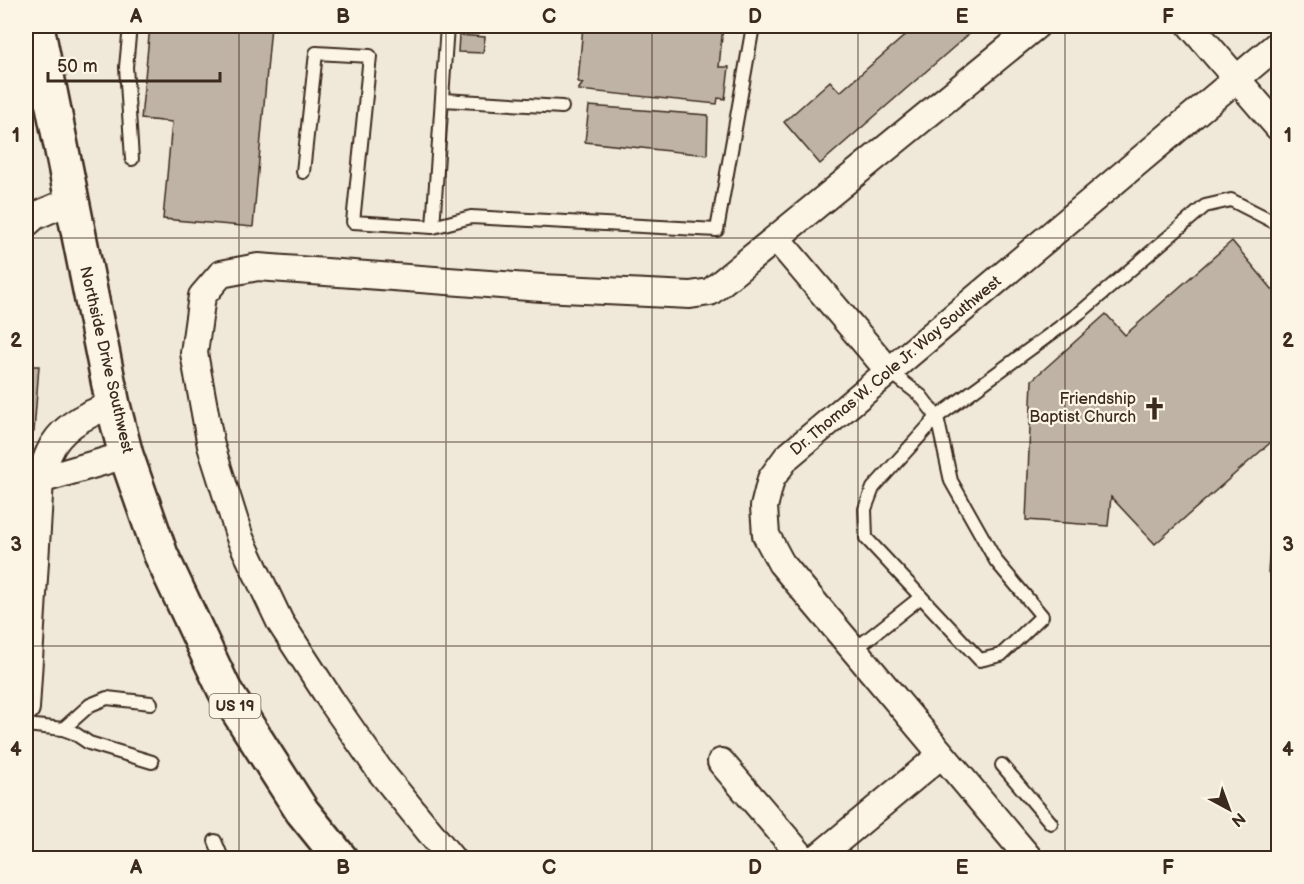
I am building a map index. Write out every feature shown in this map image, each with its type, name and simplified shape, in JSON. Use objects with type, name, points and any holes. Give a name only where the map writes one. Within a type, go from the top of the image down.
[{"type":"main road","name":"Northside Drive Southwest","points":[[38,26],[113,405],[126,455],[161,555],[225,691],[302,811],[340,858]]},
{"type":"street","points":[[451,858],[380,771],[332,702],[280,622],[240,538],[211,446],[194,353],[202,296],[221,274],[258,267],[542,288],[690,295],[710,292],[1036,26]]},
{"type":"street","points":[[1191,26],[1278,126]]},
{"type":"street","name":"Dr. Thomas W. Cole Jr. Way Southwest","points":[[1029,858],[781,563],[766,535],[764,507],[771,479],[787,457],[1278,44]]},
{"type":"street","points":[[26,224],[35,216],[72,200]]},
{"type":"street","points":[[777,239],[889,371]]},
{"type":"street","points":[[26,708],[33,480],[55,442],[74,424],[90,413],[113,405]]},
{"type":"street","points":[[33,480],[126,455]]},
{"type":"street","points":[[817,858],[941,755]]},
{"type":"street","points":[[721,762],[803,858]]},
{"type":"lane","points":[[130,26],[126,66],[132,159]]},
{"type":"lane","points":[[433,227],[447,26]]},
{"type":"lane","points":[[303,172],[316,52],[370,56],[353,222],[433,227],[471,217],[717,230],[753,26]]},
{"type":"lane","points":[[443,100],[562,107]]},
{"type":"lane","points":[[889,371],[921,396],[937,417],[951,481],[996,561],[1042,616],[1001,655],[980,660],[866,538],[865,509],[873,488],[937,417],[1082,311],[1205,206],[1231,200],[1278,224]]},
{"type":"lane","points":[[854,651],[921,597]]},
{"type":"lane","points":[[63,729],[90,705],[107,698],[150,703]]},
{"type":"lane","points":[[26,725],[63,729],[89,743],[152,762]]},
{"type":"lane","points":[[1002,765],[1051,823]]},
{"type":"lane","points":[[215,841],[222,858]]},
{"type":"building","points":[[150,26],[271,26],[253,227],[163,219],[172,122],[141,119]]},
{"type":"building","points":[[583,26],[723,26],[719,67],[729,67],[725,99],[718,98],[717,104],[578,90],[583,83],[578,82]]},
{"type":"building","points":[[916,26],[964,26],[970,33],[820,164],[784,122],[830,81],[840,92]]},
{"type":"building","points":[[459,35],[485,37],[483,53],[458,52]]},
{"type":"building","points":[[589,106],[708,115],[707,155],[585,142]]},
{"type":"building","name":"Friendship Baptist Church","points":[[1232,241],[1278,296],[1278,436],[1155,544],[1111,497],[1108,526],[1026,520],[1032,380],[1106,314],[1125,335]]},
{"type":"building","points":[[26,366],[39,366],[34,432],[26,432]]},
{"type":"building","points":[[1278,540],[1278,585],[1268,572],[1270,547]]},
{"type":"place","name":"Friendship Baptist Church","points":[[1154,408]]}]
